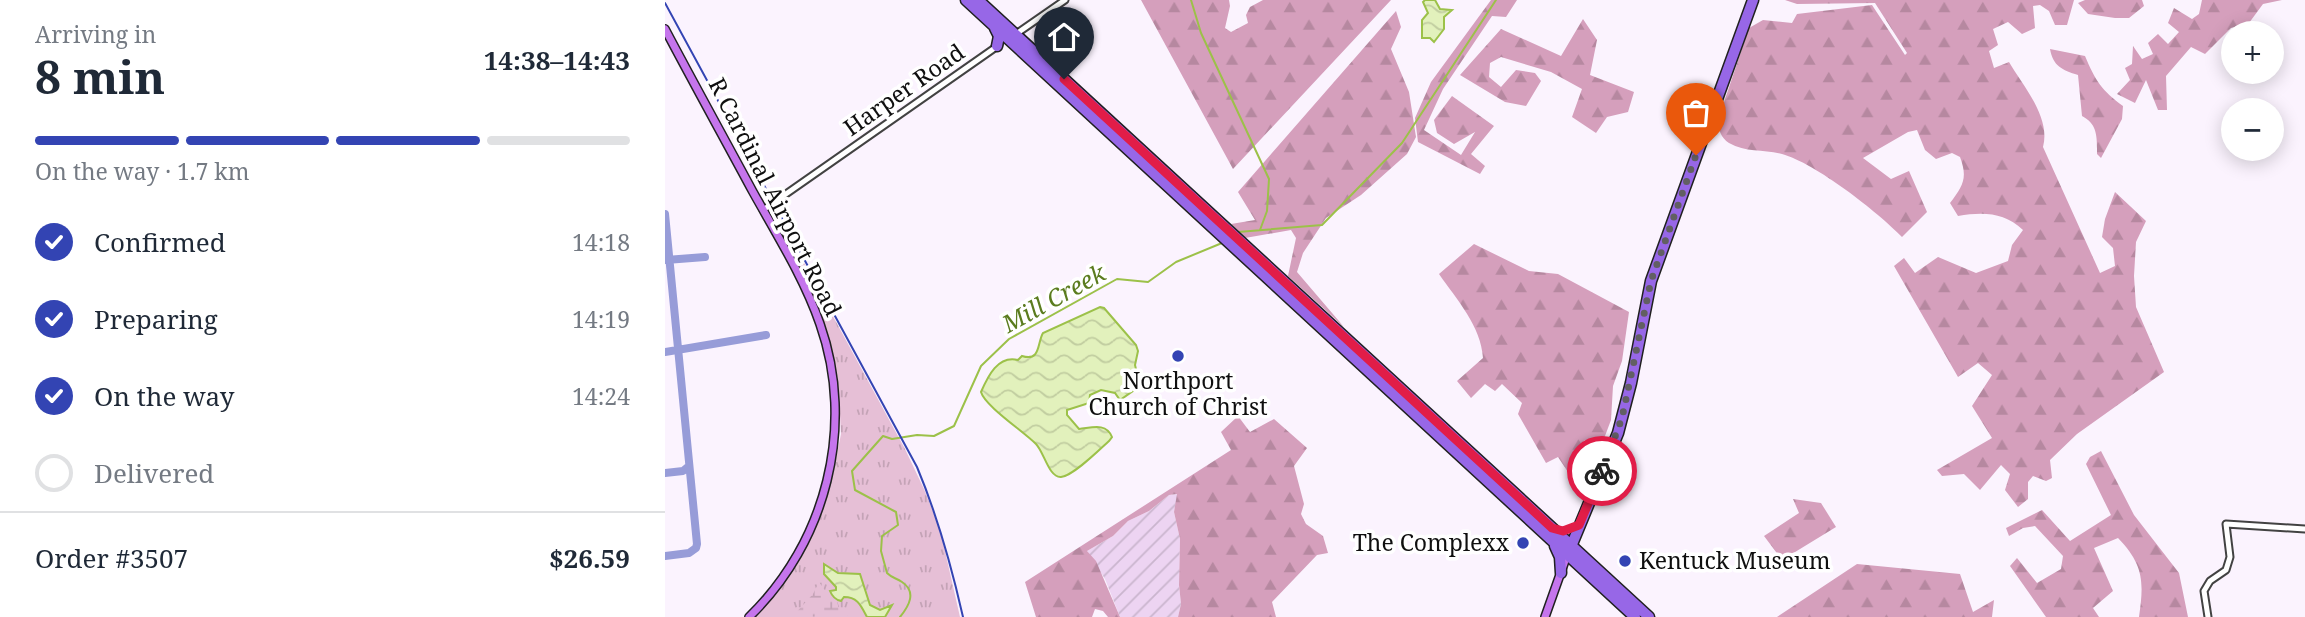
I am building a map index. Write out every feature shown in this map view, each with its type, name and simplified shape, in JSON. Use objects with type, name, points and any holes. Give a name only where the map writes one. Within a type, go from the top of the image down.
[{"type":"highway","points":[[966,0],[993,25],[999,36],[1012,40],[1070,88],[1552,528],[1569,550],[1635,617]]},
{"type":"highway","points":[[978,0],[1012,40],[1054,81],[1070,88],[1554,542],[1569,550]]},
{"type":"highway","points":[[1569,550],[1622,418],[1651,281],[1753,0]]},
{"type":"highway","points":[[1552,528],[1563,531],[1579,525]]},
{"type":"highway","points":[[1579,525],[1578,541],[1583,563],[1649,617]]},
{"type":"highway","points":[[1554,542],[1560,557],[1561,573]]},
{"type":"highway","points":[[1561,573],[1571,565],[1583,563]]},
{"type":"main road","name":"R Cardinal Airport Road","points":[[665,29],[806,290],[831,362],[835,416],[830,471],[814,523],[787,571],[749,617]]},
{"type":"main road","points":[[1545,617],[1569,550]]},
{"type":"street","name":"Harper Road","points":[[763,210],[1012,40],[1065,0]]},
{"type":"street","points":[[2208,617],[2204,591],[2210,582],[2226,569],[2230,557],[2226,524],[2305,529]]},
{"type":"shaded area","points":[[1178,494],[1174,512],[1180,539],[1181,604],[1178,617],[1120,617],[1105,579],[1087,551],[1113,536],[1128,521],[1149,511],[1169,495]]},
{"type":"green space","points":[[1141,0],[1229,0],[1225,28],[1231,32],[1248,23],[1246,15],[1250,7],[1263,0],[1391,0],[1233,169]]},
{"type":"green space","points":[[1491,0],[1517,0],[1506,17],[1492,16],[1443,89],[1424,130],[1461,155],[1475,132],[1454,144],[1437,133],[1434,120],[1452,96],[1494,126],[1471,154],[1485,166],[1480,174],[1418,142],[1415,118],[1431,82]]},
{"type":"green space","points":[[1785,0],[2074,0],[2067,25],[2055,25],[2049,11],[2040,5],[2033,6],[2035,28],[2022,34],[2008,22],[1993,29],[1998,45],[1989,51],[1994,68],[2009,62],[2034,102],[2043,124],[2043,147],[2100,273],[2115,266],[2113,248],[2102,237],[2105,219],[2115,192],[2146,221],[2136,242],[2136,307],[2164,372],[2077,434],[2050,460],[2052,478],[2046,481],[2033,476],[2028,482],[2028,499],[2018,507],[2005,490],[2010,474],[2001,465],[1980,490],[1964,474],[1942,476],[1937,470],[1992,438],[1972,406],[1992,375],[1978,363],[1958,377],[1894,266],[1904,258],[1915,273],[1938,257],[1976,273],[2008,261],[2012,245],[2023,230],[2008,220],[1993,215],[1958,216],[1950,203],[1963,182],[1964,171],[1960,157],[1952,153],[1936,159],[1925,150],[1917,130],[1908,132],[1863,158],[1891,179],[1909,171],[1927,212],[1902,237],[1862,202],[1811,167],[1782,154],[1742,148],[1726,141],[1720,133],[1718,120],[1749,28],[1763,20],[1792,23],[1797,14],[1872,5],[1905,55],[1907,53],[1875,3],[1797,4]]},
{"type":"green space","points":[[2085,0],[2142,0],[2144,6],[2129,18],[2115,18],[2088,14],[2078,3]]},
{"type":"green space","points":[[2202,0],[2282,0],[2263,4],[2250,21],[2221,21],[2221,38],[2205,54],[2191,47],[2166,76],[2167,110],[2158,110],[2146,80],[2135,103],[2117,94],[2130,80],[2125,68],[2132,64],[2133,46],[2142,59],[2153,54],[2148,43],[2158,34],[2168,44],[2179,32],[2168,23],[2174,8],[2192,19],[2199,14]]},
{"type":"green space","points":[[1396,11],[1401,27],[1391,49],[1409,92],[1416,137],[1407,154],[1361,195],[1326,218],[1303,253],[1297,272],[1344,327],[1288,276],[1296,238],[1291,230],[1245,238],[1231,224],[1255,220],[1238,192]]},
{"type":"green space","points":[[1583,19],[1597,40],[1590,75],[1634,92],[1628,112],[1607,117],[1596,133],[1572,117],[1582,89],[1551,72],[1501,57],[1490,63],[1489,77],[1501,87],[1516,70],[1535,73],[1541,81],[1526,106],[1505,102],[1460,75],[1501,29],[1561,56]]},
{"type":"green space","points":[[2050,49],[2085,56],[2100,84],[2123,106],[2122,119],[2101,158],[2097,154],[2094,127],[2082,116],[2078,75],[2059,66],[2053,60]]},
{"type":"green space","points":[[777,213],[924,489],[940,529],[960,617],[752,617],[784,581],[813,533],[833,474],[841,434],[838,379],[823,323],[779,232],[774,217]]},
{"type":"green space","points":[[1474,244],[1529,271],[1558,274],[1629,312],[1622,361],[1613,386],[1611,420],[1599,452],[1585,440],[1577,448],[1590,470],[1583,476],[1572,478],[1558,457],[1546,463],[1518,414],[1522,403],[1502,384],[1495,391],[1485,384],[1471,398],[1457,381],[1483,358],[1481,346],[1473,324],[1439,274]]},
{"type":"green space","points":[[1238,416],[1250,432],[1274,419],[1307,448],[1294,466],[1304,504],[1301,514],[1306,524],[1323,536],[1328,553],[1317,555],[1272,602],[1276,617],[1178,617],[1181,604],[1180,539],[1174,512],[1177,494],[1169,495],[1149,511],[1128,521],[1113,536],[1087,551],[1096,561],[1120,617],[1108,617],[1103,611],[1095,609],[1092,617],[1036,617],[1025,582],[1231,450],[1221,432]]},
{"type":"green space","points":[[2101,451],[2134,515],[2179,573],[2188,617],[2139,617],[2140,574],[2133,557],[2118,538],[2094,548],[2113,591],[2093,608],[2099,617],[2046,617],[2010,566],[2017,558],[2037,583],[2061,569],[2063,556],[2035,526],[2023,528],[2009,536],[2006,528],[2042,510],[2070,541],[2111,515],[2086,464],[2090,457]]},
{"type":"green space","points":[[1793,499],[1821,503],[1836,527],[1782,560],[1764,536],[1799,513]]},
{"type":"green space","points":[[1857,564],[1960,574],[1973,612],[1994,600],[1992,617],[1777,617]]},
{"type":"green space","points":[[819,582],[829,596],[832,595],[837,601],[839,610],[848,616],[792,617],[813,594]]},
{"type":"water","points":[[1435,0],[1440,9],[1452,10],[1444,17],[1444,29],[1434,42],[1430,38],[1422,38],[1422,20],[1428,13],[1423,2]]},
{"type":"water","points":[[1100,307],[1104,308],[1136,345],[1138,351],[1135,365],[1140,386],[1120,400],[1115,393],[1101,390],[1090,395],[1089,403],[1067,410],[1067,415],[1079,429],[1102,428],[1112,437],[1079,468],[1061,477],[1053,473],[1036,444],[997,411],[981,392],[999,364],[1011,359],[1018,360],[1022,356],[1032,356],[1043,333]]},
{"type":"water","points":[[824,564],[838,573],[860,574],[870,605],[880,610],[892,605],[885,617],[867,617],[856,600],[844,597],[841,601],[834,598],[830,591],[836,590],[836,587],[824,574]]},
{"type":"waterway","points":[[1191,0],[1201,33],[1269,179],[1267,211],[1260,230]]},
{"type":"waterway","name":"Mill Creek","points":[[1238,232],[1322,225],[1402,143],[1496,0]]},
{"type":"waterway","name":"Mill Creek","points":[[900,617],[909,604],[909,590],[887,573],[881,551],[882,536],[898,525],[896,512],[855,490],[852,471],[883,436],[892,439],[917,435],[934,436],[954,426],[981,366],[1009,339],[1117,279],[1148,282],[1176,262],[1222,243]]},
{"type":"taxiway","points":[[665,214],[697,544],[689,553],[665,556]]},
{"type":"taxiway","points":[[666,260],[705,257]]},
{"type":"taxiway","points":[[665,352],[766,335]]},
{"type":"taxiway","points":[[665,473],[683,471],[689,466]]},
{"type":"railway","points":[[665,3],[917,467],[943,541],[963,617]]},
{"type":"way so far","points":[[1602,471],[1622,418],[1651,281],[1696,155]]},
{"type":"place","name":"Northport Church of Christ","points":[[1178,356]]},
{"type":"place","name":"The Complexx","points":[[1523,543]]},
{"type":"place","name":"Kentuck Museum","points":[[1625,561]]},
{"type":"route","points":[[1064,79],[1552,528],[1563,531],[1579,525],[1602,471]]}]
